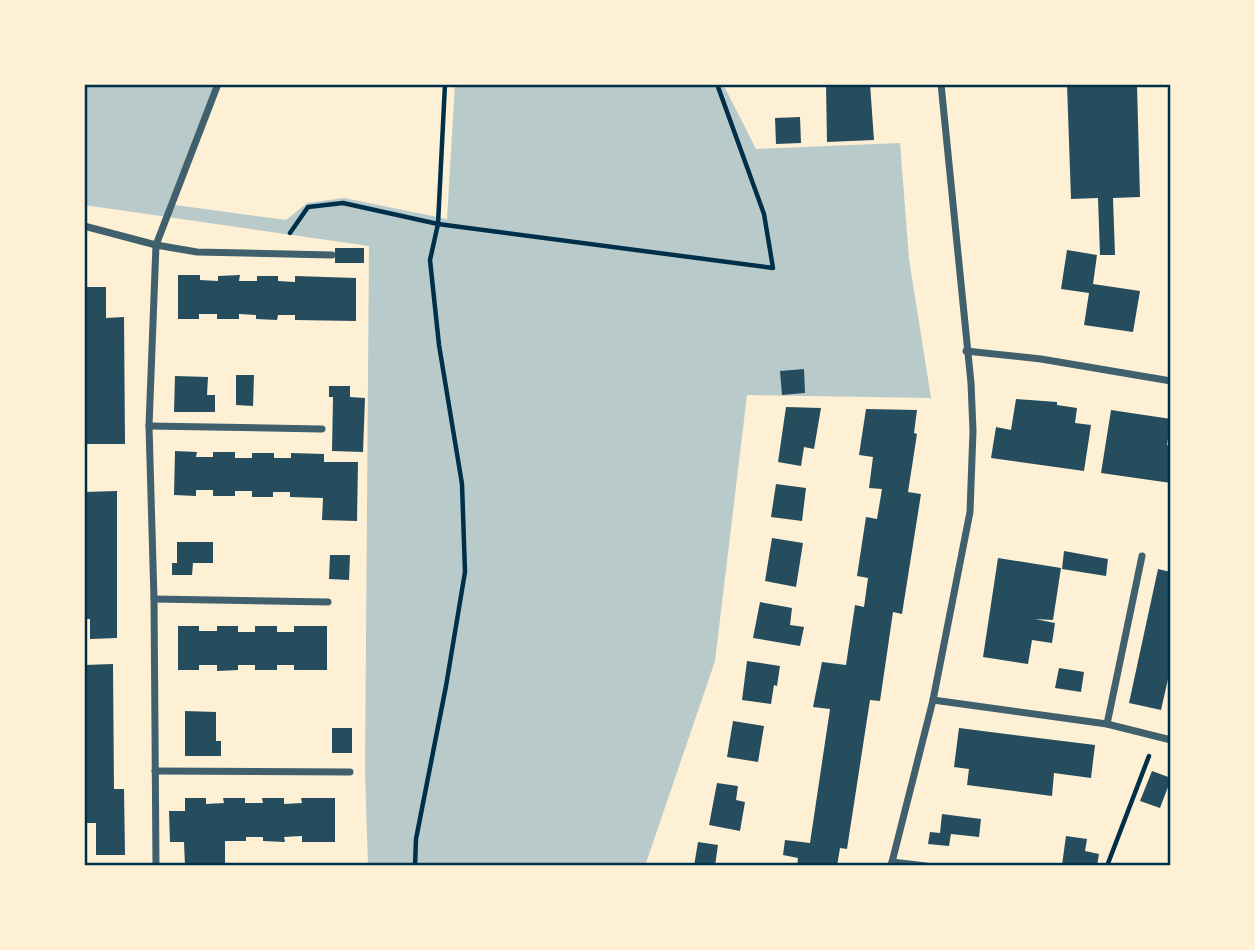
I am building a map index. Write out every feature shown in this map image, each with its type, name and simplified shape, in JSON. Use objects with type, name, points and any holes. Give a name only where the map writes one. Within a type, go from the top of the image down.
[{"type":"street","points":[[156,866],[154,599],[149,426],[156,245],[218,84]]},
{"type":"street","points":[[926,866],[892,864],[933,700],[970,512],[973,431],[971,383],[941,84]]},
{"type":"street","points":[[84,226],[156,245],[197,252],[332,255]]},
{"type":"street","points":[[967,351],[1041,359],[1171,381]]},
{"type":"street","points":[[149,426],[322,429]]},
{"type":"street","points":[[1107,724],[1142,556]]},
{"type":"street","points":[[154,599],[328,602]]},
{"type":"street","points":[[933,700],[1107,724],[1171,740]]},
{"type":"street","points":[[155,771],[350,772]]},
{"type":"path","points":[[415,866],[416,839],[446,686],[464,572],[462,484],[439,345],[430,260],[438,224],[445,84]]},
{"type":"path","points":[[287,254],[290,232],[309,207],[343,202],[438,224],[773,268],[764,214],[717,84]]},
{"type":"path","points":[[1107,866],[1157,736]]},
{"type":"shaded area","points":[[84,84],[215,84],[168,204],[286,220],[307,203],[344,198],[447,219],[455,84],[723,84],[756,149],[900,143],[909,259],[931,398],[747,395],[715,661],[645,866],[368,866],[365,771],[369,246],[84,205]]},
{"type":"building","points":[[826,84],[870,84],[874,140],[827,142]]},
{"type":"building","points":[[1067,84],[1137,84],[1140,197],[1113,198],[1115,255],[1100,255],[1098,198],[1071,199]]},
{"type":"building","points":[[800,117],[801,143],[776,144],[775,118]]},
{"type":"building","points":[[335,248],[364,248],[364,263],[335,263]]},
{"type":"building","points":[[1067,250],[1097,255],[1093,284],[1140,291],[1133,332],[1084,325],[1089,293],[1061,289]]},
{"type":"building","points":[[178,275],[200,275],[200,280],[218,281],[218,276],[240,275],[239,281],[257,281],[257,276],[278,276],[278,281],[295,282],[295,276],[356,278],[356,321],[295,320],[295,315],[278,315],[277,320],[256,319],[256,315],[239,314],[239,319],[217,319],[217,314],[199,314],[199,319],[178,319]]},
{"type":"building","points":[[84,287],[106,287],[106,318],[124,317],[125,444],[84,444]]},
{"type":"building","points":[[804,369],[805,393],[782,395],[780,371]]},
{"type":"building","points":[[236,375],[254,375],[253,406],[236,405]]},
{"type":"building","points":[[175,376],[208,377],[207,395],[215,395],[215,412],[174,412]]},
{"type":"building","points":[[329,386],[350,386],[350,397],[365,398],[363,452],[332,451],[333,397],[329,397]]},
{"type":"building","points":[[1016,399],[1057,402],[1057,405],[1077,408],[1075,423],[1091,425],[1084,471],[991,458],[996,427],[1011,430]]},
{"type":"building","points":[[786,407],[821,408],[814,449],[804,447],[801,466],[778,462]]},
{"type":"building","points":[[866,409],[917,410],[914,433],[917,434],[908,492],[921,494],[902,614],[893,612],[880,701],[870,700],[847,849],[840,848],[837,866],[797,866],[798,858],[783,855],[785,840],[810,843],[830,709],[813,707],[822,662],[846,665],[855,605],[864,607],[868,578],[857,576],[866,517],[877,519],[882,489],[869,488],[873,457],[859,455]]},
{"type":"building","points":[[1111,410],[1171,419],[1167,445],[1171,446],[1171,483],[1101,473]]},
{"type":"building","points":[[175,451],[197,452],[196,457],[213,457],[213,452],[235,452],[235,458],[252,458],[252,453],[274,453],[274,458],[291,458],[291,453],[324,454],[324,462],[358,462],[357,521],[322,520],[323,498],[290,497],[290,492],[273,492],[273,497],[252,497],[252,491],[235,491],[235,496],[213,496],[213,490],[196,490],[196,496],[174,495]]},
{"type":"building","points":[[776,484],[806,488],[802,521],[771,517]]},
{"type":"building","points":[[117,491],[117,638],[90,639],[90,619],[84,619],[84,492]]},
{"type":"building","points":[[772,538],[803,543],[796,587],[765,581]]},
{"type":"building","points":[[177,542],[213,542],[213,563],[193,563],[192,575],[172,575],[172,563],[177,563]]},
{"type":"building","points":[[1064,551],[1108,559],[1106,576],[1062,569]]},
{"type":"building","points":[[330,555],[350,555],[349,580],[329,579]]},
{"type":"building","points":[[998,558],[1061,568],[1053,620],[1035,619],[1055,623],[1052,643],[1032,640],[1028,664],[983,657]]},
{"type":"building","points":[[1158,569],[1171,572],[1171,666],[1161,710],[1129,703]]},
{"type":"building","points":[[760,602],[792,608],[790,625],[804,627],[800,646],[753,638]]},
{"type":"building","points":[[178,626],[199,626],[199,631],[217,631],[217,626],[238,626],[238,632],[255,632],[255,626],[277,626],[277,632],[294,632],[294,626],[327,626],[327,670],[294,670],[294,665],[277,665],[277,670],[255,670],[255,665],[238,665],[238,670],[217,671],[217,665],[199,665],[199,670],[178,670]]},
{"type":"building","points":[[747,661],[780,666],[771,704],[742,700]]},
{"type":"building","points":[[113,664],[114,789],[124,789],[125,855],[96,855],[96,823],[84,823],[84,665]]},
{"type":"building","points":[[1059,668],[1084,672],[1081,692],[1055,688]]},
{"type":"building","points":[[185,711],[216,712],[216,741],[221,741],[221,756],[185,756]]},
{"type":"building","points":[[733,721],[764,726],[758,762],[727,757]]},
{"type":"building","points":[[332,728],[352,728],[352,753],[332,753]]},
{"type":"building","points":[[959,728],[1095,745],[1091,778],[1054,773],[1052,796],[967,785],[969,769],[954,767]]},
{"type":"building","points":[[1152,771],[1171,778],[1171,788],[1168,787],[1160,808],[1140,801]]},
{"type":"building","points":[[717,783],[738,786],[736,800],[745,802],[740,831],[709,825]]},
{"type":"building","points":[[185,798],[206,798],[206,804],[224,803],[223,798],[245,798],[245,803],[263,803],[262,798],[284,798],[284,804],[302,803],[301,798],[335,798],[335,842],[302,842],[302,836],[284,837],[285,842],[263,841],[263,837],[246,837],[246,841],[225,841],[225,866],[185,866],[184,842],[170,842],[169,811],[185,811]]},
{"type":"building","points":[[942,814],[981,819],[979,837],[951,834],[949,846],[928,844],[930,832],[940,833]]},
{"type":"building","points":[[1066,836],[1087,839],[1085,851],[1099,854],[1097,866],[1062,865]]},
{"type":"building","points":[[698,842],[718,845],[715,866],[694,866]]}]
